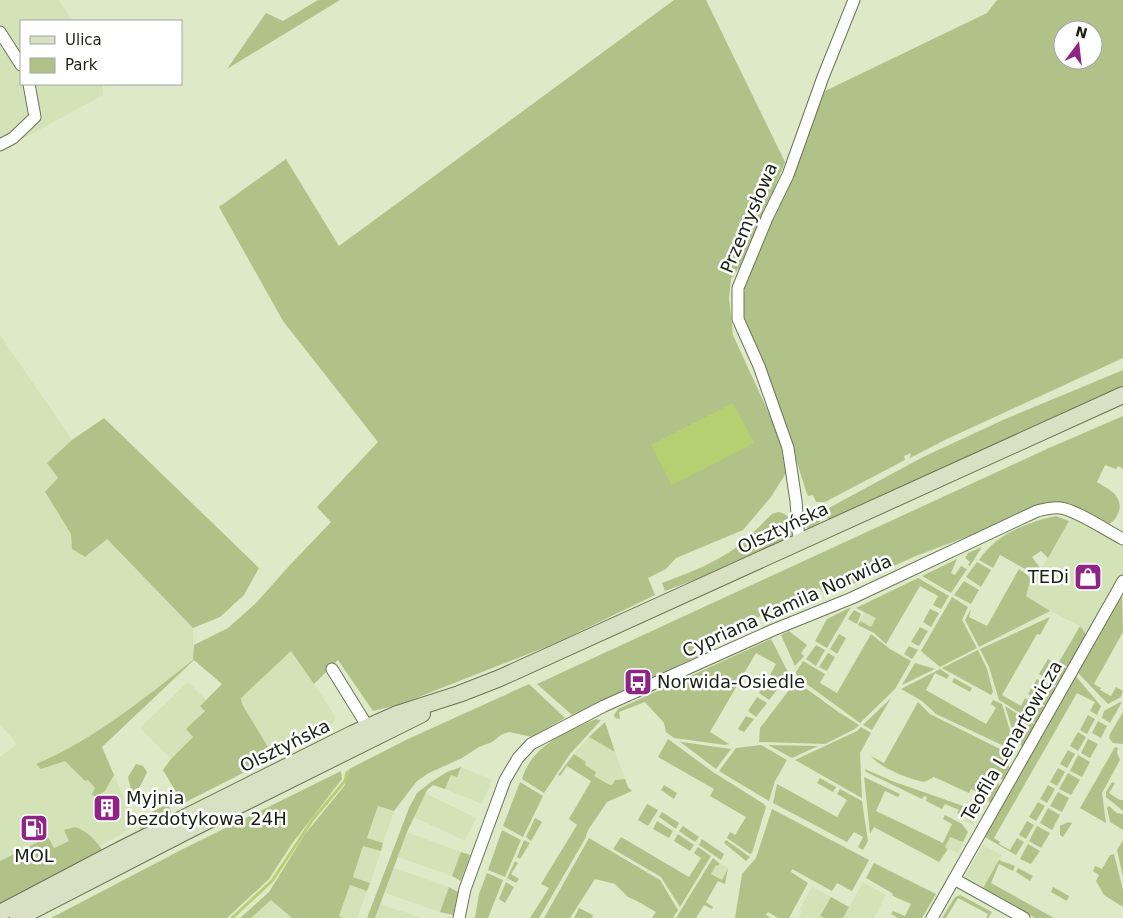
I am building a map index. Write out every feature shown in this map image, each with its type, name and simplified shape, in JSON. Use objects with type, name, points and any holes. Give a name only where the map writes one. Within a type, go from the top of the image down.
[{"type":"main road","name":"Olsztyńska","points":[[0,913],[122,849],[371,733],[509,674],[1123,395]]},
{"type":"main road","name":"Olsztyńska","points":[[18,918],[371,733]]},
{"type":"street","name":"Przemysłowa","points":[[799,542],[796,501],[788,448],[759,366],[738,319],[738,288],[767,218],[788,174],[823,76],[854,0]]},
{"type":"street","points":[[0,32],[20,63]]},
{"type":"street","points":[[0,145],[13,138],[35,117],[29,85]]},
{"type":"street","name":"Cypriana Kamila Norwida","points":[[459,918],[466,889],[504,780],[518,758],[531,744],[604,706],[773,630],[852,598],[1037,511],[1049,508],[1062,508],[1123,539]]},
{"type":"street","name":"Teofila Lenartowicza","points":[[932,918],[1123,581]]},
{"type":"street","points":[[332,669],[371,733]]},
{"type":"street","points":[[954,879],[1024,918]]},
{"type":"shaded area","points":[[0,0],[59,0],[71,20],[20,20],[20,85],[103,85],[103,95],[0,151]]},
{"type":"shaded area","points":[[0,335],[72,440],[47,463],[59,478],[45,493],[71,534],[72,549],[85,557],[106,539],[193,628],[194,660],[106,727],[64,753],[37,764],[41,769],[65,761],[85,781],[88,780],[95,788],[105,791],[114,776],[137,825],[100,846],[81,829],[64,830],[70,841],[54,848],[48,837],[0,861],[0,757],[17,744],[0,724]]},
{"type":"shaded area","points":[[733,403],[754,443],[672,485],[651,445]]},
{"type":"shaded area","points":[[1072,517],[1123,545],[1123,594],[1096,641],[1088,637],[1080,626],[1026,596],[1031,578],[1041,569]]},
{"type":"shaded area","points":[[866,611],[877,618],[871,627],[860,621]]},
{"type":"shaded area","points":[[292,650],[336,718],[327,731],[274,757],[242,704],[241,698]]},
{"type":"shaded area","points":[[188,682],[206,700],[200,706],[205,711],[194,737],[171,759],[140,728]]},
{"type":"shaded area","points":[[589,737],[615,752],[625,779],[615,780],[610,785],[593,776],[584,765],[586,762],[574,754]]},
{"type":"shaded area","points":[[461,767],[492,780],[482,804],[445,789],[451,774],[457,777]]},
{"type":"shaded area","points":[[989,768],[1003,776],[996,787],[983,780]]},
{"type":"shaded area","points":[[976,791],[990,798],[984,809],[970,801]]},
{"type":"shaded area","points":[[425,793],[476,818],[465,841],[414,817]]},
{"type":"shaded area","points":[[378,806],[394,811],[383,843],[367,838]]},
{"type":"shaded area","points":[[969,808],[978,812],[972,825],[962,820]]},
{"type":"shaded area","points":[[407,832],[461,852],[452,876],[398,857]]},
{"type":"shaded area","points":[[950,836],[963,842],[958,853],[945,847]]},
{"type":"shaded area","points":[[364,845],[381,851],[370,883],[353,877]]},
{"type":"shaded area","points":[[983,845],[1002,855],[983,888],[964,878]]},
{"type":"shaded area","points":[[719,863],[728,868],[722,880],[711,874],[716,864],[718,865]]},
{"type":"shaded area","points":[[394,868],[449,887],[440,912],[385,893]]},
{"type":"shaded area","points":[[863,882],[886,895],[874,918],[843,918]]},
{"type":"shaded area","points":[[350,885],[367,891],[357,918],[343,918],[339,916]]},
{"type":"shaded area","points":[[812,887],[831,897],[820,915],[825,918],[798,918],[802,911],[800,909]]},
{"type":"shaded area","points":[[271,900],[292,918],[251,918]]},
{"type":"shaded area","points":[[379,904],[422,918],[375,918]]},
{"type":"green space","points":[[318,0],[340,0],[227,69],[266,13],[283,21]]},
{"type":"green space","points":[[674,0],[706,0],[785,162],[747,257],[731,279],[729,298],[733,335],[779,435],[786,473],[771,497],[743,530],[676,558],[666,569],[648,578],[655,595],[556,643],[401,704],[373,711],[338,660],[314,684],[291,651],[241,698],[242,704],[274,757],[180,805],[173,793],[176,792],[163,770],[193,737],[186,729],[205,711],[200,706],[222,684],[194,660],[102,747],[114,775],[105,791],[95,797],[92,794],[95,788],[65,761],[41,769],[36,764],[78,743],[118,717],[193,660],[194,645],[228,628],[257,602],[331,522],[317,507],[378,442],[283,321],[219,207],[286,159],[339,246]]},
{"type":"green space","points":[[997,0],[1123,0],[1123,358],[910,458],[911,453],[904,456],[905,460],[825,502],[816,502],[813,495],[808,496],[805,488],[778,402],[744,322],[743,304],[745,287],[825,91],[987,13]]},
{"type":"green space","points":[[1123,370],[1123,388],[830,520],[825,516],[827,509],[923,457],[1003,420]]},
{"type":"green space","points":[[1123,416],[1123,469],[1118,466],[1116,469],[1105,465],[1097,482],[1114,493],[1119,501],[1119,511],[1114,520],[1109,524],[1069,505],[1050,502],[1039,505],[995,526],[916,556],[826,596],[819,588],[697,647],[701,655],[572,715],[537,684],[1049,448]]},
{"type":"green space","points":[[104,418],[259,568],[244,595],[220,617],[193,628],[107,539],[85,557],[72,549],[71,534],[45,492],[58,478],[47,463],[72,440]]},
{"type":"green space","points":[[778,512],[785,514],[790,519],[796,533],[728,567],[665,591],[662,583],[720,558],[738,546],[772,514]]},
{"type":"green space","points":[[1056,516],[1069,521],[1048,558],[1041,551],[1032,557],[1041,569],[1036,575],[1000,555],[993,568],[979,560],[994,543],[1013,531],[1034,522]]},
{"type":"green space","points":[[813,517],[819,518],[820,522],[807,528],[806,522]]},
{"type":"green space","points":[[982,547],[970,566],[968,565],[970,562],[965,558],[968,553]]},
{"type":"green space","points":[[957,559],[951,573],[955,575],[961,566],[967,569],[951,593],[922,576]]},
{"type":"green space","points":[[977,562],[991,570],[981,587],[966,577]]},
{"type":"green space","points":[[1019,569],[1031,578],[1026,596],[1050,611],[979,647],[965,620],[971,609],[969,617],[987,626]]},
{"type":"green space","points":[[918,578],[949,596],[941,609],[933,605],[938,596],[920,586],[886,644],[874,633],[858,625],[860,621],[871,627],[876,618],[856,608]]},
{"type":"green space","points":[[964,581],[979,590],[971,604],[954,595]]},
{"type":"green space","points":[[1122,596],[1123,632],[1094,684],[1111,696],[1116,687],[1123,691],[1121,697],[1108,704],[1077,672]]},
{"type":"green space","points":[[952,597],[968,607],[962,620],[977,648],[940,667],[921,651]]},
{"type":"green space","points":[[851,607],[827,648],[815,641],[827,619]]},
{"type":"green space","points":[[930,609],[939,613],[931,627],[923,622]]},
{"type":"green space","points":[[854,610],[861,614],[857,624],[848,619]]},
{"type":"green space","points":[[1050,617],[1040,635],[1037,634],[1002,695],[1021,706],[1025,698],[1033,703],[1025,716],[999,700],[989,667],[980,649]]},
{"type":"green space","points":[[1080,626],[1088,637],[1070,668],[1059,662]]},
{"type":"green space","points":[[920,627],[928,631],[919,646],[911,642]]},
{"type":"green space","points":[[789,631],[807,645],[801,653],[804,656],[795,666],[781,635]]},
{"type":"green space","points":[[839,634],[846,638],[837,654],[830,649]]},
{"type":"green space","points":[[871,634],[890,649],[911,661],[895,689],[860,723],[797,677],[796,672],[803,661],[825,674],[820,683],[837,693]]},
{"type":"green space","points":[[771,639],[789,674],[783,682],[770,675],[776,664],[756,653],[710,732],[729,744],[674,738],[666,732],[664,723],[645,702],[619,712],[620,719],[615,718],[614,715],[618,709]]},
{"type":"green space","points":[[816,645],[825,650],[816,666],[806,659]]},
{"type":"green space","points":[[909,646],[918,650],[912,659],[904,654]]},
{"type":"green space","points":[[978,650],[987,669],[993,692],[991,695],[942,668]]},
{"type":"green space","points":[[828,653],[835,657],[827,671],[819,667]]},
{"type":"green space","points":[[1048,659],[1056,664],[1047,679],[1039,674]]},
{"type":"green space","points":[[915,663],[935,669],[902,685]]},
{"type":"green space","points":[[1058,665],[1069,670],[1058,687],[1049,681]]},
{"type":"green space","points":[[940,669],[949,675],[947,679],[935,673],[926,690],[986,724],[996,708],[991,704],[993,700],[1002,704],[1011,734],[1004,746],[936,714],[922,701],[901,689]]},
{"type":"green space","points":[[1074,674],[1101,706],[1097,715],[1090,711],[1095,702],[1077,693],[994,838],[1000,842],[999,844],[1010,850],[1017,838],[1024,842],[1016,855],[985,837],[983,832]]},
{"type":"green space","points":[[954,678],[972,688],[970,692],[952,682]]},
{"type":"green space","points":[[768,679],[781,685],[769,700],[759,693]]},
{"type":"green space","points":[[1037,679],[1044,683],[1036,699],[1028,694]]},
{"type":"green space","points":[[796,681],[859,725],[855,729],[825,744],[759,742],[760,728]]},
{"type":"green space","points":[[1047,683],[1057,689],[1047,707],[1037,701]]},
{"type":"green space","points":[[529,684],[565,718],[532,737],[509,732],[501,735],[492,742],[429,773],[417,781],[394,811],[378,806],[367,838],[383,843],[381,851],[363,846],[353,877],[370,883],[367,891],[350,885],[339,916],[343,918],[292,918],[271,900],[251,918],[240,918],[269,892],[305,834],[345,785],[349,769],[408,739]]},
{"type":"green space","points":[[757,697],[767,703],[756,717],[748,711]]},
{"type":"green space","points":[[891,698],[872,730],[863,725]]},
{"type":"green space","points":[[918,702],[930,714],[1000,749],[1010,768],[1004,780],[1001,779],[1002,776],[989,769],[983,779],[996,787],[998,784],[1001,786],[992,803],[988,801],[989,798],[971,789],[969,793],[934,777],[924,782],[903,776],[881,765],[871,756],[884,763]]},
{"type":"green space","points":[[1036,702],[1046,709],[1037,724],[1027,718]]},
{"type":"green space","points":[[1122,702],[1110,723],[1102,718],[1104,711]]},
{"type":"green space","points":[[1005,706],[1024,718],[1014,735]]},
{"type":"green space","points":[[1123,712],[1123,744],[1113,743],[1109,738],[1110,734]]},
{"type":"green space","points":[[1088,715],[1095,719],[1087,734],[1080,730]]},
{"type":"green space","points":[[746,716],[754,719],[744,732],[738,729]]},
{"type":"green space","points":[[596,719],[601,720],[570,754],[544,793],[522,779],[527,767],[542,749],[562,735]]},
{"type":"green space","points":[[1026,719],[1036,725],[1022,747],[1016,737]]},
{"type":"green space","points":[[1098,721],[1107,726],[1101,738],[1092,733]]},
{"type":"green space","points":[[605,722],[615,752],[589,737]]},
{"type":"green space","points":[[861,727],[871,733],[860,753],[862,798],[795,760],[857,731]]},
{"type":"green space","points":[[1078,732],[1086,737],[1078,751],[1070,746]]},
{"type":"green space","points":[[668,739],[713,772],[764,804],[766,807],[752,853],[750,854],[727,838],[730,832],[735,835],[746,817],[710,796],[714,789],[658,757]]},
{"type":"green space","points":[[1088,739],[1098,744],[1090,758],[1081,753]]},
{"type":"green space","points":[[679,741],[682,742],[731,749],[716,769]]},
{"type":"green space","points":[[761,745],[787,760],[775,781],[769,801],[719,771],[736,748]]},
{"type":"green space","points":[[768,745],[818,746],[792,758]]},
{"type":"green space","points":[[1115,747],[1118,748],[1117,753],[1120,760],[1102,793],[1106,823],[1080,808]]},
{"type":"green space","points":[[1068,750],[1075,754],[1067,768],[1060,764]]},
{"type":"green space","points":[[574,754],[586,762],[585,765],[596,772],[594,776],[610,785],[615,780],[625,779],[632,791],[607,802],[588,830],[585,839],[539,918],[530,918],[549,888],[541,884],[577,825],[569,819],[591,781],[567,766],[560,776],[558,775]]},
{"type":"green space","points":[[1078,755],[1090,762],[1082,777],[1070,771]]},
{"type":"green space","points":[[136,764],[143,766],[147,772],[136,791],[131,790],[128,777]]},
{"type":"green space","points":[[461,767],[457,777],[451,775],[445,789],[433,785],[427,790],[407,832],[375,918],[367,918],[409,808],[417,793],[447,772]]},
{"type":"green space","points":[[1058,768],[1065,772],[1057,786],[1050,782]]},
{"type":"green space","points":[[865,769],[892,781],[969,808],[964,817],[957,813],[959,810],[945,804],[942,809],[926,801],[927,797],[924,796],[922,799],[866,772]]},
{"type":"green space","points":[[341,771],[342,779],[291,845],[269,879],[227,918],[51,918],[181,850]]},
{"type":"green space","points":[[1068,773],[1080,780],[1071,795],[1059,789]]},
{"type":"green space","points":[[864,777],[900,794],[898,797],[885,791],[876,811],[943,843],[952,824],[943,819],[945,815],[962,824],[968,832],[963,842],[950,837],[945,847],[948,849],[939,862],[874,827],[870,834]]},
{"type":"green space","points":[[820,778],[836,787],[833,792],[817,783]]},
{"type":"green space","points":[[520,782],[543,796],[523,837],[503,826]]},
{"type":"green space","points":[[1112,782],[1115,783],[1109,793],[1123,800],[1123,811],[1106,797],[1106,792]]},
{"type":"green space","points":[[777,784],[837,817],[847,800],[837,794],[840,789],[862,801],[868,841],[863,850],[858,847],[863,837],[854,832],[847,842],[773,803]]},
{"type":"green space","points":[[664,785],[677,793],[674,799],[661,790]]},
{"type":"green space","points":[[1048,785],[1055,789],[1047,803],[1040,799]]},
{"type":"green space","points":[[1058,792],[1069,798],[1062,812],[1050,806]]},
{"type":"green space","points":[[165,802],[168,803],[171,811],[170,816],[124,843],[115,842],[141,829],[135,820],[166,805]]},
{"type":"green space","points":[[1038,802],[1045,806],[1036,821],[1029,817]]},
{"type":"green space","points":[[647,804],[658,810],[648,826],[638,820]]},
{"type":"green space","points":[[1109,806],[1117,813],[1123,814],[1123,830],[1110,822],[1107,808]]},
{"type":"green space","points":[[1048,808],[1060,815],[1052,830],[1040,823]]},
{"type":"green space","points":[[772,809],[869,860],[852,891],[837,883],[832,891],[792,869],[791,872],[808,883],[789,918],[778,918],[768,912],[766,915],[771,918],[735,918],[742,874],[756,858]]},
{"type":"green space","points":[[662,812],[679,823],[676,829],[659,817]]},
{"type":"green space","points":[[535,818],[542,822],[531,841],[526,837]]},
{"type":"green space","points":[[657,821],[673,831],[669,838],[653,829]]},
{"type":"green space","points":[[1027,821],[1034,825],[1026,839],[1019,835]]},
{"type":"green space","points":[[1068,822],[1072,823],[1063,837],[1060,835],[1060,826]]},
{"type":"green space","points":[[683,826],[699,837],[695,842],[679,831]]},
{"type":"green space","points":[[1037,826],[1050,833],[1041,848],[1029,841]]},
{"type":"green space","points":[[75,827],[93,838],[105,855],[0,908],[0,861],[48,837],[54,848],[69,841],[64,830]]},
{"type":"green space","points":[[502,830],[521,840],[505,877],[488,870]]},
{"type":"green space","points":[[678,834],[694,845],[690,851],[674,841]]},
{"type":"green space","points":[[621,837],[689,877],[701,858],[694,853],[698,847],[711,856],[680,907],[661,877],[613,849]]},
{"type":"green space","points":[[589,838],[660,880],[678,910],[673,918],[652,918],[656,912],[628,897],[615,884],[595,879],[570,918],[544,918]]},
{"type":"green space","points":[[702,839],[724,854],[721,860],[699,845]]},
{"type":"green space","points":[[524,840],[530,843],[520,859],[517,857]]},
{"type":"green space","points":[[726,840],[750,857],[746,861],[724,843]]},
{"type":"green space","points":[[1123,840],[1123,877],[1117,850]]},
{"type":"green space","points":[[1028,844],[1040,851],[1031,864],[1020,859]]},
{"type":"green space","points":[[461,852],[470,855],[461,881],[452,876]]},
{"type":"green space","points":[[1114,854],[1123,890],[1123,907],[1104,895],[1096,881],[1099,875],[1093,871],[1095,866],[1102,869],[1110,855]]},
{"type":"green space","points":[[713,858],[719,863],[711,874],[722,880],[728,868],[725,884],[718,881],[706,902],[713,907],[712,909],[704,905],[696,918],[676,918]]},
{"type":"green space","points":[[999,860],[1015,866],[1013,871],[999,864],[991,883],[1054,918],[1035,918],[983,888]]},
{"type":"green space","points":[[515,861],[518,863],[511,874],[519,879],[516,883],[507,878]]},
{"type":"green space","points":[[874,863],[936,894],[922,918],[898,918],[891,914],[893,911],[905,916],[911,904],[893,896],[892,893],[866,878]]},
{"type":"green space","points":[[1018,868],[1033,876],[1030,881],[1016,872]]},
{"type":"green space","points":[[487,873],[503,880],[488,918],[475,918],[479,894]]},
{"type":"green space","points":[[506,882],[514,887],[505,903],[499,899]]},
{"type":"green space","points":[[449,887],[458,892],[453,915],[440,912]]},
{"type":"green space","points":[[1053,887],[1069,896],[1067,901],[1051,892]]},
{"type":"green space","points":[[960,895],[992,912],[988,918],[986,918],[988,914],[958,898],[946,918],[942,918],[955,897]]},
{"type":"green space","points":[[831,897],[849,907],[843,918],[825,918],[820,916]]},
{"type":"green space","points":[[579,908],[593,915],[592,918],[574,918]]},
{"type":"waterway","points":[[232,918],[272,881],[313,819],[345,781],[347,772]]},
{"type":"place","name":"TEDi","points":[[1088,577]]},
{"type":"place","name":"Norwida-Osiedle","points":[[638,682]]},
{"type":"place","name":"Myjnia bezdotykowa 24H","points":[[107,808]]},
{"type":"place","name":"MOL","points":[[34,828]]}]
